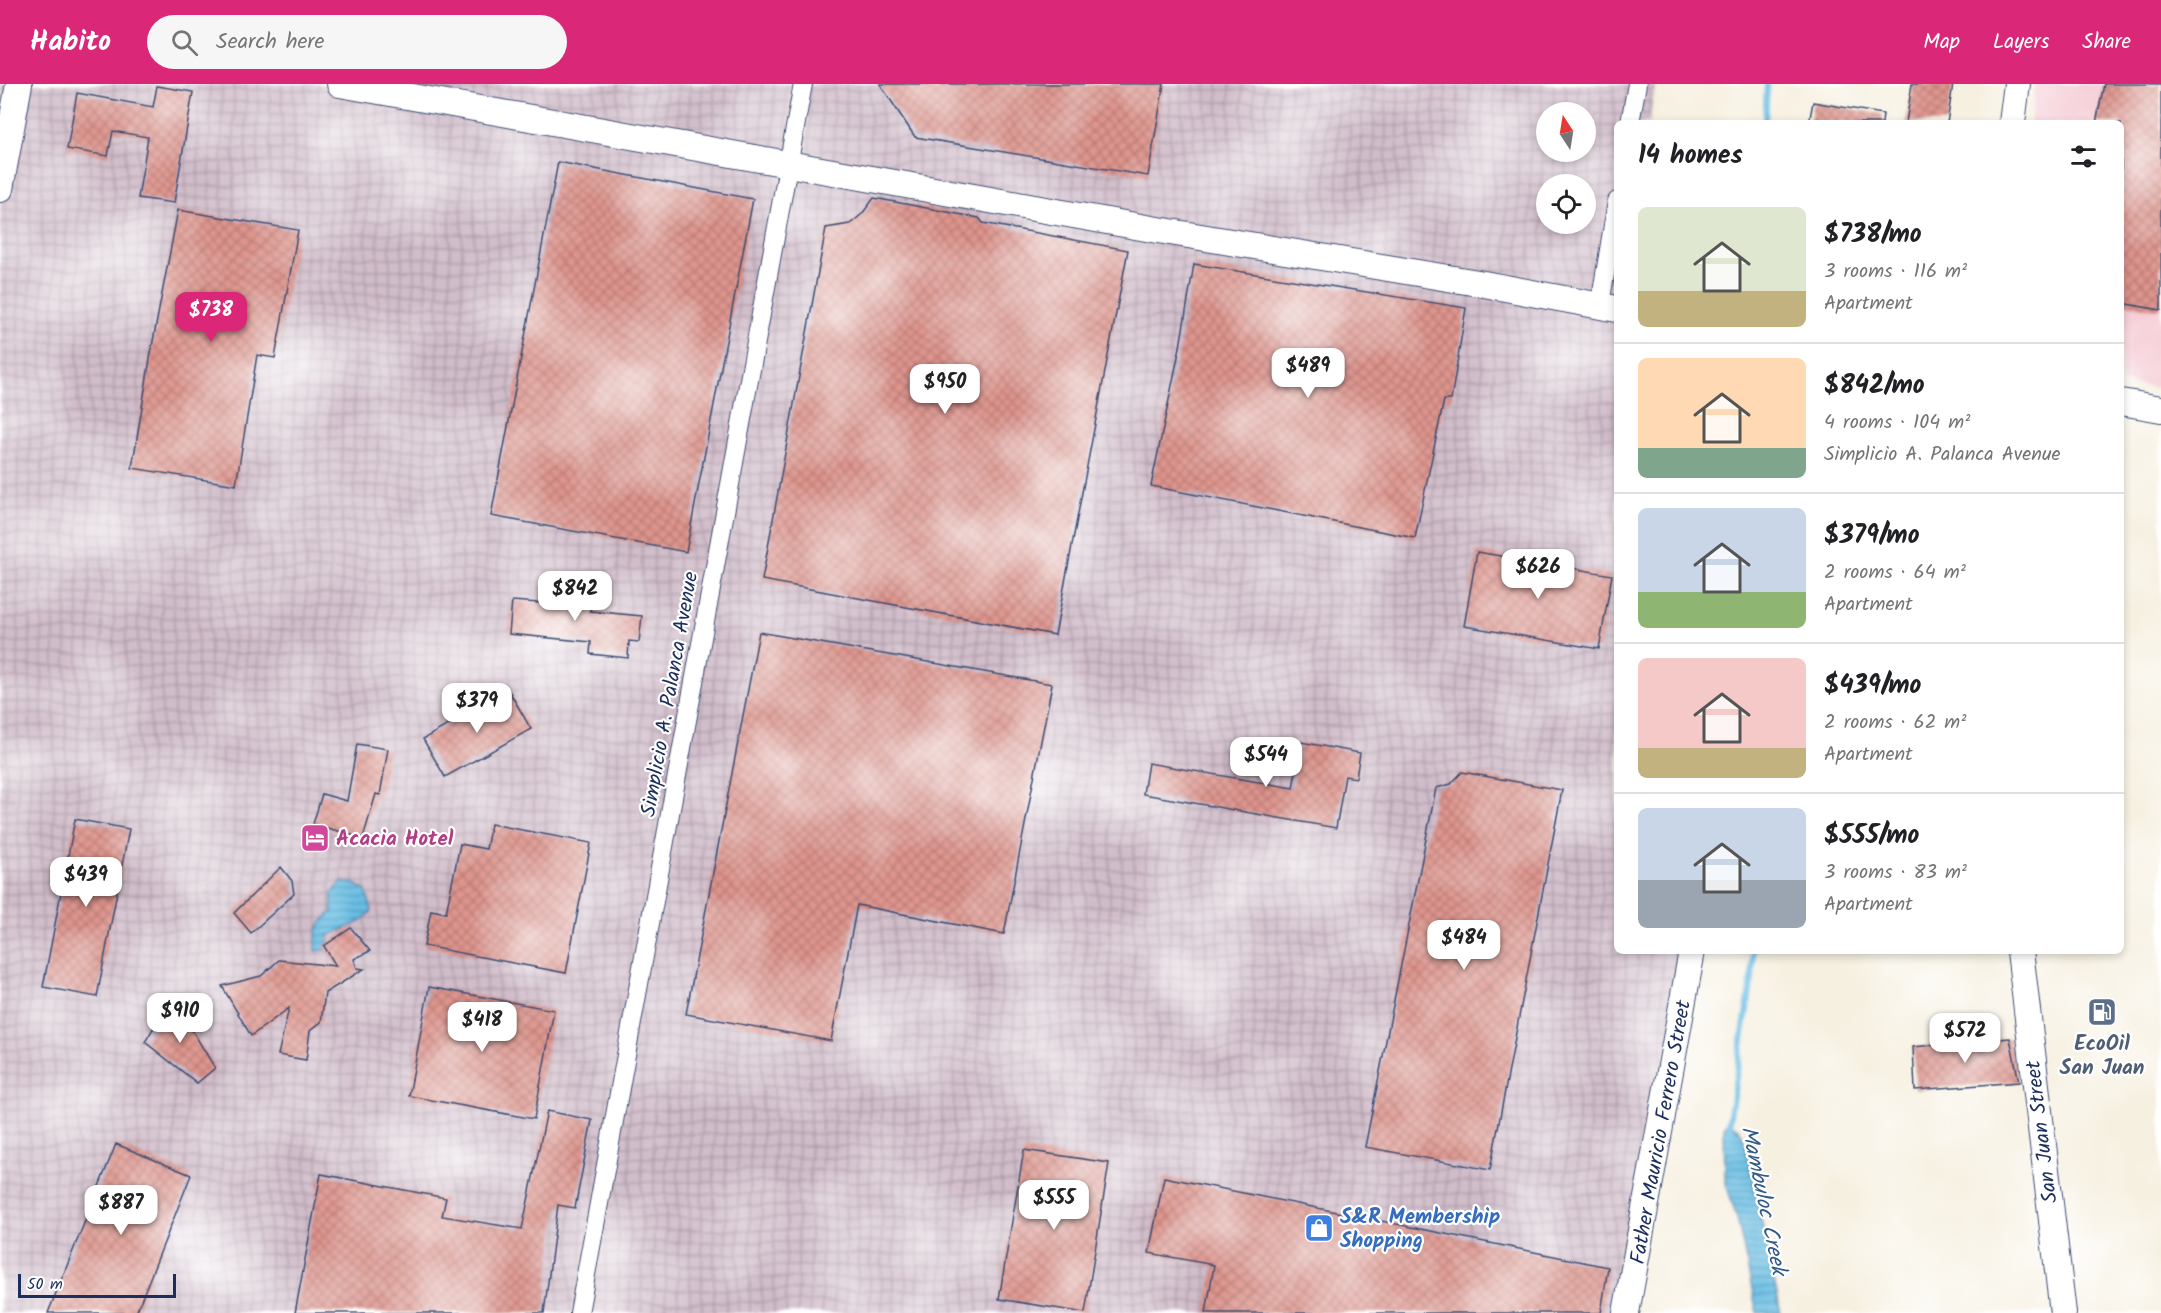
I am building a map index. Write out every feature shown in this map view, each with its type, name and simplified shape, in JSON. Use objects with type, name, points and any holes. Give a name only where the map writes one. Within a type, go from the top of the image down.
[{"type":"street","points":[[0,189],[19,84]]},
{"type":"street","points":[[340,84],[1152,229],[1608,307],[1614,236]]},
{"type":"street","name":"Simplicio A. Palanca Avenue","points":[[579,1313],[803,84]]},
{"type":"street","points":[[1631,120],[1637,84]]},
{"type":"street","points":[[2012,120],[2017,84]]},
{"type":"street","points":[[2124,403],[2161,409]]},
{"type":"street","name":"Father Mauricio Ferrero Street","points":[[1626,1313],[1691,954]]},
{"type":"street","name":"San Juan Street","points":[[2020,954],[2062,1313]]},
{"type":"shaded area","points":[[0,84],[1656,84],[1650,120],[1614,120],[1614,954],[1687,954],[1613,1313],[0,1313]]},
{"type":"shaded area","points":[[2036,84],[2161,84],[2161,389],[2124,383],[2124,120],[2030,120]]},
{"type":"water","points":[[342,882],[355,884],[366,891],[372,911],[362,921],[328,936],[327,950],[316,951],[318,929],[332,912],[332,893]]},
{"type":"water","points":[[1727,1122],[1739,1129],[1744,1139],[1781,1313],[1757,1313],[1738,1222],[1725,1180],[1724,1128]]},
{"type":"building","points":[[880,84],[1164,84],[1148,176],[915,137]]},
{"type":"building","points":[[1912,84],[1953,84],[1947,120],[1906,120]]},
{"type":"building","points":[[2104,84],[2161,84],[2161,310],[2124,304],[2124,120],[2097,120]]},
{"type":"building","points":[[157,86],[193,92],[174,203],[138,198],[148,137],[113,131],[108,156],[67,149],[77,93],[153,107]]},
{"type":"building","points":[[1813,102],[1883,114],[1882,120],[1810,120]]},
{"type":"building","points":[[558,162],[753,199],[686,552],[491,516]]},
{"type":"building","points":[[874,198],[979,218],[983,223],[1128,250],[1055,635],[762,580],[826,228],[850,224],[862,214]]},
{"type":"building","points":[[178,210],[298,230],[275,358],[257,355],[236,485],[132,468]]},
{"type":"building","points":[[1194,264],[1466,308],[1451,400],[1444,400],[1415,538],[1151,486],[1180,347]]},
{"type":"building","points":[[1477,552],[1612,575],[1599,649],[1464,626]]},
{"type":"building","points":[[540,586],[592,592],[590,611],[642,616],[639,642],[629,641],[628,658],[590,654],[591,642],[509,634],[512,601],[539,603]]},
{"type":"building","points":[[759,632],[1052,684],[1004,934],[857,905],[831,1041],[686,1014]]},
{"type":"building","points":[[509,691],[531,729],[445,777],[423,739]]},
{"type":"building","points":[[1301,742],[1360,753],[1356,778],[1345,776],[1336,828],[1143,794],[1148,763],[1293,788]]},
{"type":"building","points":[[357,744],[388,749],[380,795],[376,794],[363,838],[313,824],[322,794],[347,801]]},
{"type":"building","points":[[1462,772],[1562,790],[1490,1170],[1365,1147],[1436,788],[1451,784]]},
{"type":"building","points":[[75,819],[129,829],[97,997],[43,987]]},
{"type":"building","points":[[491,824],[591,843],[566,973],[424,946],[431,910],[446,913],[460,844],[486,849]]},
{"type":"building","points":[[281,867],[292,881],[294,894],[251,933],[234,913]]},
{"type":"building","points":[[351,928],[370,951],[354,959],[357,968],[364,969],[325,993],[321,1022],[310,1031],[306,1060],[278,1055],[289,1008],[251,1036],[222,986],[261,976],[279,960],[336,966],[324,946]]},
{"type":"building","points":[[429,987],[554,1010],[534,1119],[409,1096]]},
{"type":"building","points":[[172,997],[215,1068],[197,1083],[145,1042]]},
{"type":"building","points":[[2010,1038],[2019,1082],[1915,1090],[1913,1047]]},
{"type":"building","points":[[547,1111],[592,1120],[575,1208],[558,1205],[544,1313],[295,1313],[321,1174],[446,1198],[442,1216],[522,1229]]},
{"type":"building","points":[[116,1144],[191,1175],[136,1313],[48,1313]]},
{"type":"building","points":[[1024,1150],[1109,1163],[1085,1313],[999,1299]]},
{"type":"building","name":"S&R Membership Shopping","points":[[1164,1177],[1608,1267],[1601,1313],[1206,1313],[1214,1265],[1149,1253]]},
{"type":"waterway","name":"Mambuloc Creek","points":[[1765,120],[1767,84]]},
{"type":"waterway","name":"Mambuloc Creek","points":[[1731,1131],[1729,1121],[1752,978],[1753,954]]},
{"type":"place","name":"Acacia Hotel","points":[[315,838]]},
{"type":"place","name":"EcoOil San Juan","points":[[2102,1012]]},
{"type":"place","name":"S&R Membership Shopping","points":[[1319,1228]]}]
